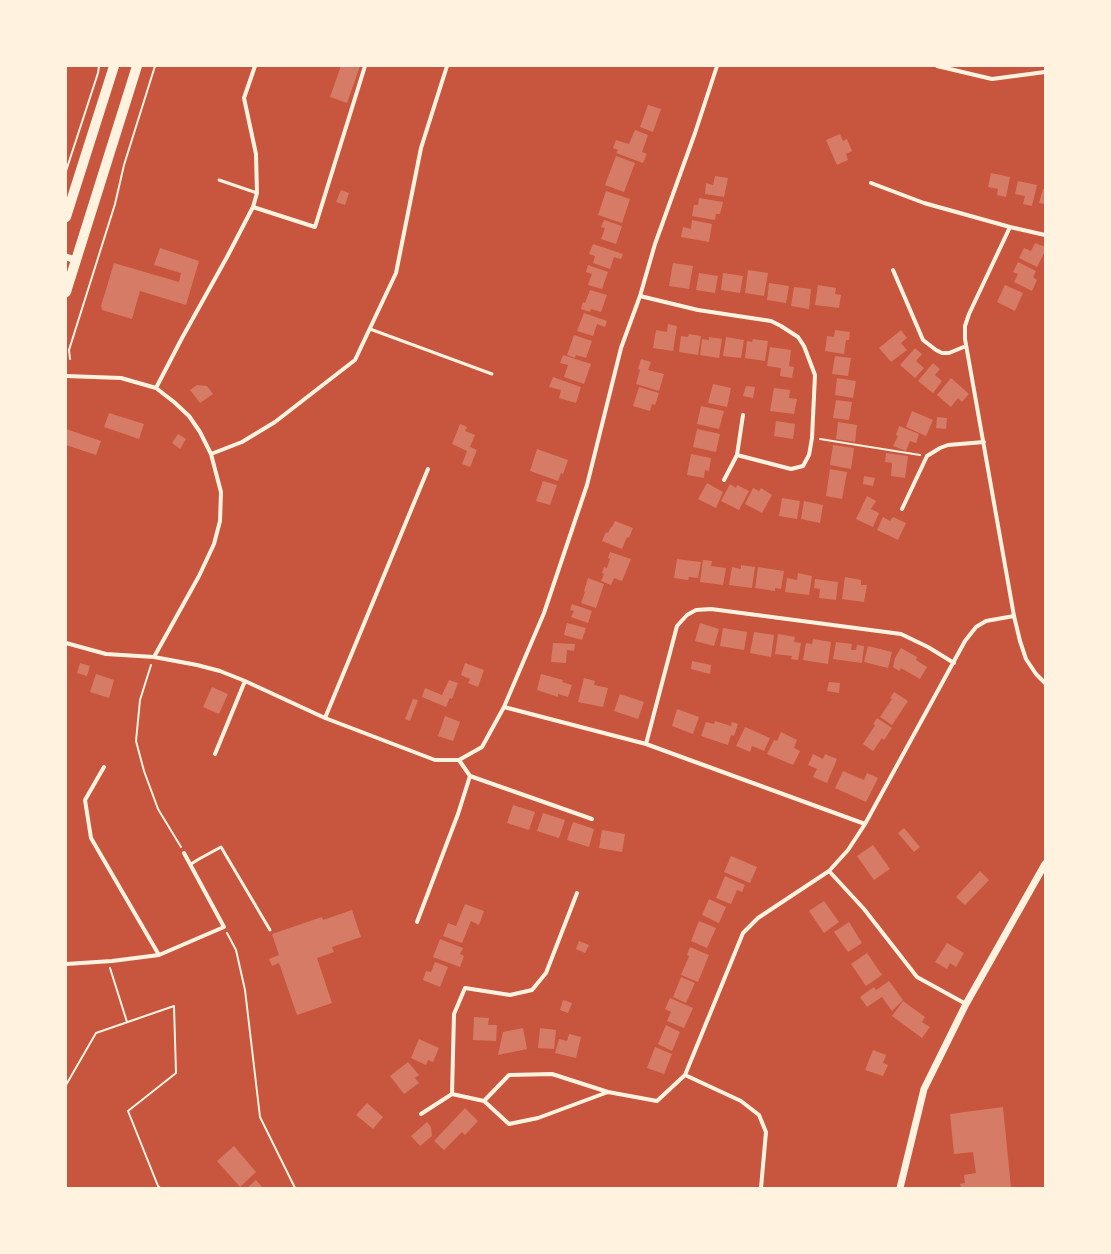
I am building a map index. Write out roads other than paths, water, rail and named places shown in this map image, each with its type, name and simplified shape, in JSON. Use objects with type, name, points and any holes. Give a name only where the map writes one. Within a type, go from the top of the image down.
[{"type":"main road","points":[[66,217],[114,66]]},
{"type":"main road","points":[[66,292],[71,258],[137,66]]},
{"type":"street","points":[[156,388],[253,207],[256,193],[256,154],[244,98],[255,66]]},
{"type":"street","points":[[253,207],[315,227],[365,66]]},
{"type":"street","points":[[212,454],[242,442],[275,422],[355,360],[396,273],[421,148],[447,66]]},
{"type":"street","points":[[66,643],[106,654],[154,657],[220,671],[326,718],[435,760],[459,760],[482,747],[504,707],[544,613],[587,485],[621,348],[640,296],[655,244],[695,133],[717,66]]},
{"type":"street","points":[[937,66],[992,79],[1045,72]]},
{"type":"street","points":[[871,183],[924,203],[1010,227],[1045,235]]},
{"type":"street","points":[[1010,227],[968,314],[965,326],[966,346],[1014,616],[1026,659],[1036,674],[1045,683]]},
{"type":"street","points":[[893,270],[922,340],[942,353],[949,353],[966,346]]},
{"type":"street","points":[[640,296],[698,310],[771,322],[781,326],[798,337],[804,346],[815,375],[812,438],[809,455],[803,466],[791,469],[737,455]]},
{"type":"street","points":[[66,376],[121,378],[156,388],[189,416],[212,454],[221,492],[220,521],[214,544],[199,576],[154,657]]},
{"type":"street","points":[[724,480],[737,455],[743,414]]},
{"type":"street","points":[[902,509],[927,456],[948,445],[984,442]]},
{"type":"street","points":[[326,718],[428,469]]},
{"type":"street","points":[[646,744],[677,626],[687,615],[696,610],[711,609],[901,634],[928,647],[954,663]]},
{"type":"street","points":[[484,1102],[509,1075],[552,1074],[608,1092],[657,1101],[685,1075],[743,933],[758,918],[829,871],[848,850],[865,824],[965,641],[976,627],[986,621],[1014,616]]},
{"type":"street","points":[[215,754],[245,681]]},
{"type":"street","points":[[504,707],[646,744],[865,824]]},
{"type":"street","points":[[459,760],[470,776],[592,819]]},
{"type":"street","points":[[104,767],[85,800],[91,838],[159,955]]},
{"type":"street","points":[[417,922],[458,814],[470,776]]},
{"type":"street","points":[[66,964],[159,955],[224,927],[184,853]]},
{"type":"street","points":[[900,1188],[924,1089],[966,1004],[1045,864]]},
{"type":"street","points":[[829,871],[864,909],[916,977],[966,1004]]},
{"type":"street","points":[[452,1094],[454,1014],[465,988],[510,995],[532,990],[546,973],[577,893]]},
{"type":"street","points":[[685,1075],[741,1101],[759,1115],[766,1132],[761,1188]]},
{"type":"street","points":[[421,1114],[452,1094],[484,1102],[510,1124],[538,1118],[608,1092]]},
{"type":"lane","points":[[220,180],[256,193]]},
{"type":"lane","points":[[370,329],[492,374]]},
{"type":"lane","points":[[191,864],[220,847],[270,930]]}]
